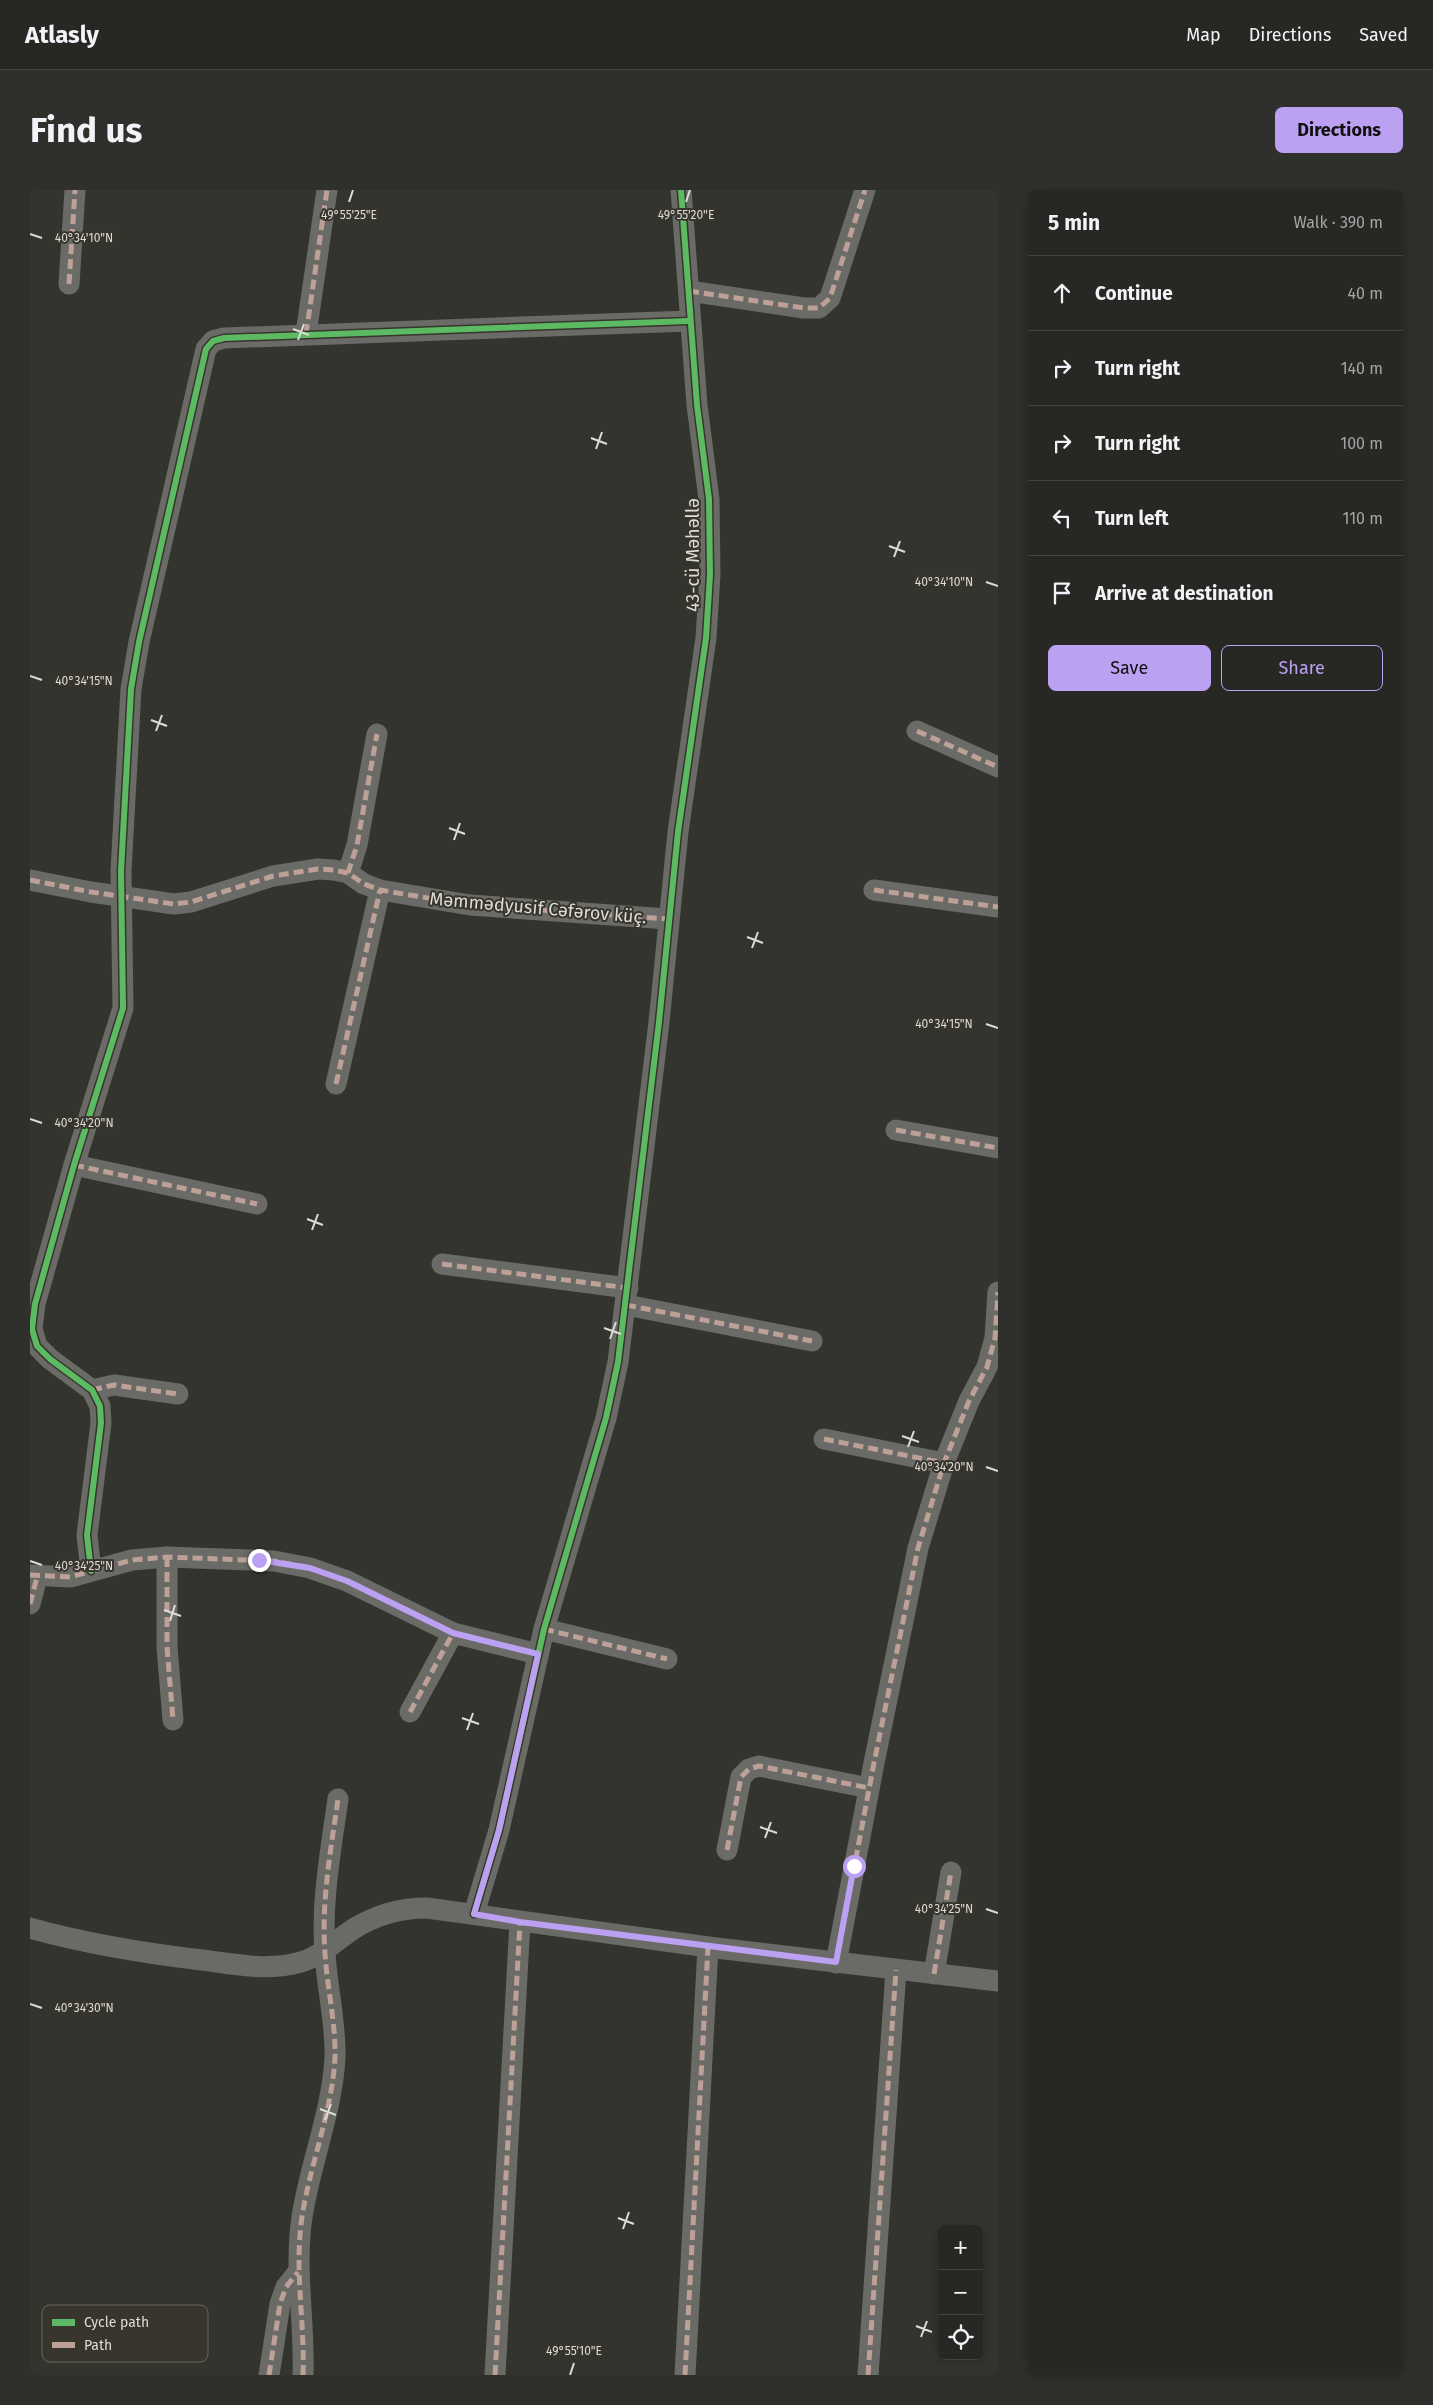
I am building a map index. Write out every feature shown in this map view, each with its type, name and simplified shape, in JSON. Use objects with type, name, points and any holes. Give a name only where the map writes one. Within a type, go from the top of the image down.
[{"type":"street","points":[[69,284],[76,190]]},
{"type":"street","points":[[306,334],[326,190]]},
{"type":"street","name":"43-cü Məhəllə","points":[[474,1914],[499,1830],[544,1629],[606,1418],[618,1362],[627,1296],[659,1022],[668,919],[693,719],[706,638],[710,575],[709,499],[697,405],[681,190]]},
{"type":"street","points":[[688,291],[804,308],[819,308],[830,298],[865,190]]},
{"type":"street","points":[[91,1572],[87,1535],[101,1423],[100,1406],[92,1390],[50,1359],[37,1346],[32,1329],[35,1304],[74,1166],[123,1008],[120,897],[131,688],[139,642],[206,349],[213,341],[224,338],[690,321]]},
{"type":"street","points":[[917,731],[998,767]]},
{"type":"street","points":[[348,873],[357,845],[377,734]]},
{"type":"street","name":"Məmmədyusif Cəfərov küç.","points":[[30,880],[120,897],[174,904],[191,902],[273,876],[318,869],[348,873],[364,884],[380,890],[470,905],[668,919]]},
{"type":"street","points":[[336,1084],[380,890]]},
{"type":"street","points":[[874,890],[998,907]]},
{"type":"street","points":[[896,1130],[998,1148]]},
{"type":"street","points":[[74,1166],[257,1204]]},
{"type":"street","points":[[442,1264],[627,1296],[812,1341]]},
{"type":"street","points":[[836,1962],[918,1548],[944,1463],[970,1400],[987,1367],[995,1338],[998,1292]]},
{"type":"street","points":[[92,1390],[114,1385],[178,1394]]},
{"type":"street","points":[[824,1440],[944,1463]]},
{"type":"street","points":[[167,1556],[167,1647],[173,1720]]},
{"type":"street","points":[[30,1604],[34,1576],[70,1577],[132,1560],[167,1556],[265,1560],[310,1568],[347,1581],[453,1633],[538,1654]]},
{"type":"street","points":[[544,1629],[667,1659]]},
{"type":"street","points":[[410,1712],[453,1633]]},
{"type":"street","points":[[727,1850],[742,1777],[749,1769],[759,1766],[869,1788]]},
{"type":"street","points":[[303,2375],[304,2354],[298,2272],[302,2217],[331,2088],[334,2058],[334,2034],[324,1951],[326,1883],[338,1799]]},
{"type":"street","points":[[934,1974],[951,1872]]},
{"type":"street","points":[[30,1928],[98,1946],[243,1965],[274,1967],[298,1963],[324,1951],[355,1928],[403,1908],[427,1908],[708,1947],[998,1981]]},
{"type":"street","points":[[495,2375],[520,1922]]},
{"type":"street","points":[[686,2375],[708,1947]]},
{"type":"street","points":[[868,2375],[896,1970]]},
{"type":"street","points":[[269,2375],[280,2304],[286,2287],[298,2272]]},
{"type":"marked path","points":[[69,284],[75,190]]},
{"type":"marked path","points":[[306,334],[327,190]]},
{"type":"marked path","points":[[689,291],[804,308],[819,308],[830,298],[865,190]]},
{"type":"marked path","points":[[917,731],[998,767]]},
{"type":"marked path","points":[[348,873],[357,845],[377,734]]},
{"type":"marked path","points":[[30,880],[91,892],[174,904],[191,902],[273,876],[318,869],[348,873],[364,884],[380,890],[470,905],[668,919]]},
{"type":"marked path","points":[[336,1084],[380,890]]},
{"type":"marked path","points":[[874,890],[998,907]]},
{"type":"marked path","points":[[896,1130],[998,1148]]},
{"type":"marked path","points":[[74,1165],[257,1204]]},
{"type":"marked path","points":[[442,1264],[628,1288]]},
{"type":"marked path","points":[[836,1963],[918,1548],[944,1463],[969,1401],[987,1367],[995,1338],[998,1292]]},
{"type":"marked path","points":[[626,1305],[812,1341]]},
{"type":"marked path","points":[[92,1390],[114,1385],[178,1394]]},
{"type":"marked path","points":[[824,1439],[944,1463]]},
{"type":"marked path","points":[[167,1557],[167,1647],[173,1720]]},
{"type":"marked path","points":[[30,1575],[70,1577],[132,1560],[167,1557],[274,1561],[310,1568],[347,1581],[453,1633],[538,1654]]},
{"type":"marked path","points":[[30,1604],[37,1577]]},
{"type":"marked path","points":[[544,1629],[667,1659]]},
{"type":"marked path","points":[[410,1712],[453,1633]]},
{"type":"marked path","points":[[727,1850],[741,1777],[749,1769],[759,1766],[869,1788]]},
{"type":"marked path","points":[[303,2375],[303,2335],[299,2276],[302,2217],[330,2098],[335,2058],[334,2032],[326,1966],[324,1914],[327,1876],[338,1799]]},
{"type":"marked path","points":[[934,1974],[951,1872]]},
{"type":"marked path","points":[[495,2375],[520,1922]]},
{"type":"marked path","points":[[685,2375],[708,1947]]},
{"type":"marked path","points":[[868,2375],[896,1970]]},
{"type":"marked path","points":[[269,2375],[280,2304],[286,2287],[298,2272]]},
{"type":"cycle path","points":[[474,1914],[499,1830],[544,1629],[606,1418],[618,1362],[659,1022],[678,832],[706,638],[710,575],[709,499],[697,405],[681,190]]},
{"type":"cycle path","points":[[91,1571],[87,1535],[101,1423],[100,1406],[92,1390],[50,1359],[37,1346],[32,1329],[35,1304],[74,1165],[123,1008],[121,871],[131,689],[139,642],[206,349],[213,341],[224,338],[689,321]]},
{"type":"route","points":[[259,1560],[310,1568],[347,1581],[453,1633],[486,1643],[538,1654],[499,1830],[474,1914],[708,1947],[836,1962],[854,1866]]}]
